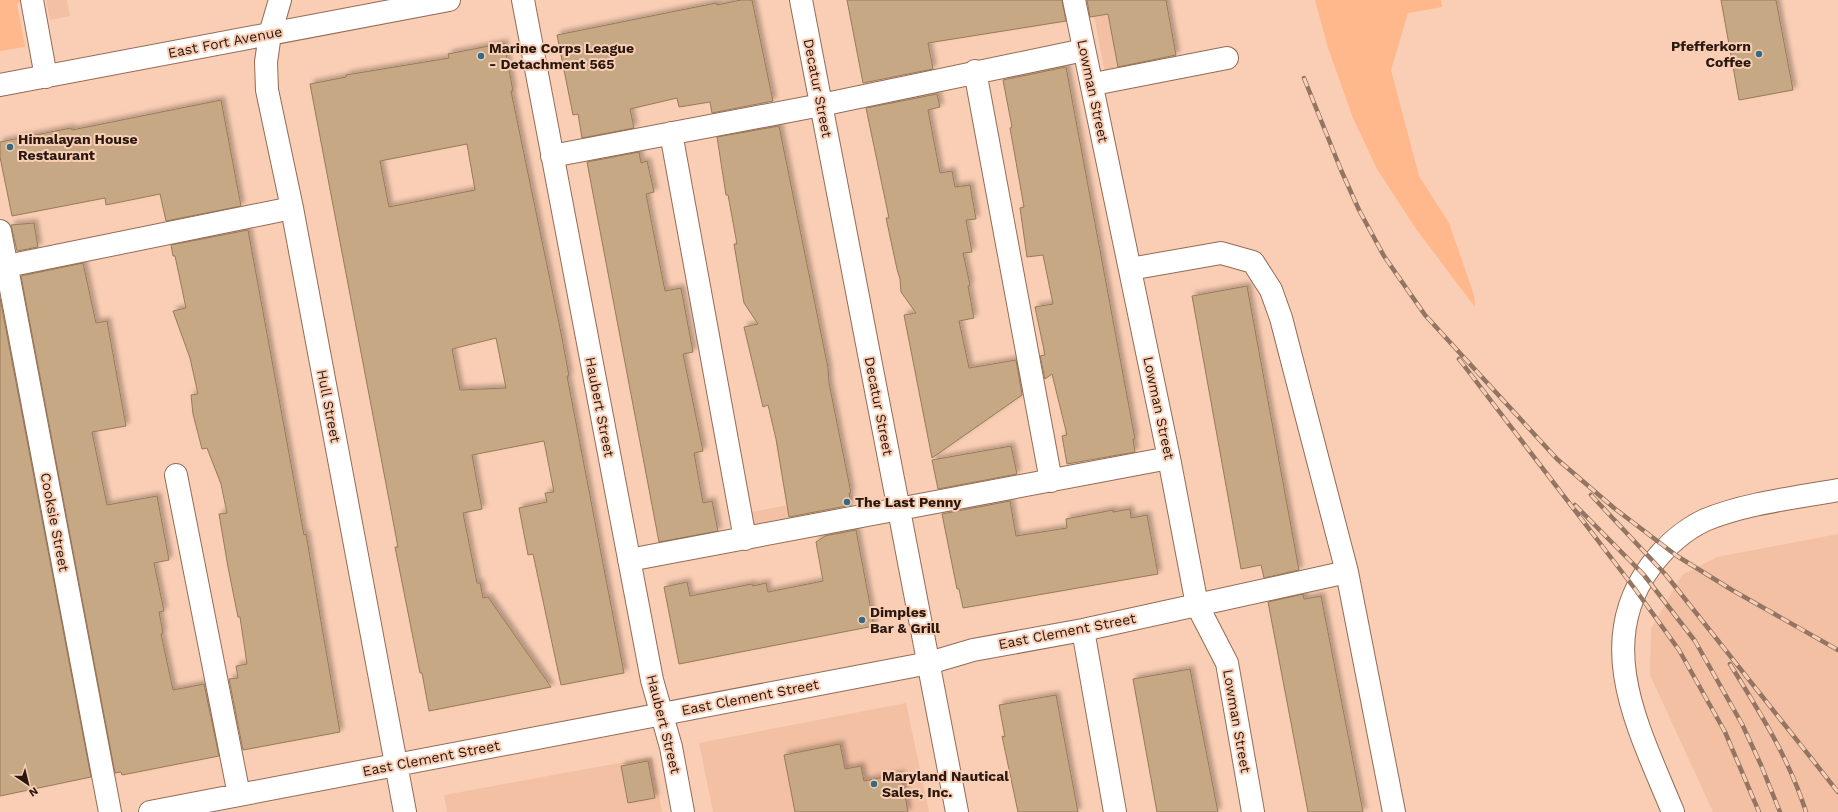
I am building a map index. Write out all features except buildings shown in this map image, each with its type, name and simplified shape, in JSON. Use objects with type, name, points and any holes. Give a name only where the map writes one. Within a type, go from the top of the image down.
[{"type":"street","points":[[32,0],[46,77]]},
{"type":"street","name":"Hull Street","points":[[280,0],[270,34],[266,62],[267,90],[292,208],[405,812]]},
{"type":"street","name":"Haubert Street","points":[[523,0],[652,680],[671,747],[683,812]]},
{"type":"street","name":"Decatur Street","points":[[802,0],[957,812]]},
{"type":"street","name":"Lowman Street","points":[[1074,0],[1169,458],[1197,605],[1226,663],[1253,812]]},
{"type":"street","name":"East Fort Avenue","points":[[0,85],[437,1]]},
{"type":"street","points":[[552,156],[821,105],[975,71],[1084,50]]},
{"type":"street","points":[[1104,82],[1227,58]]},
{"type":"street","points":[[975,71],[1051,481]]},
{"type":"street","points":[[671,133],[745,539]]},
{"type":"street","points":[[6,266],[292,208]]},
{"type":"street","name":"Cooksie Street","points":[[0,231],[110,812]]},
{"type":"street","points":[[1130,269],[1221,253],[1253,262],[1271,290],[1280,318],[1347,572],[1394,812]]},
{"type":"street","points":[[629,560],[1169,458]]},
{"type":"street","points":[[176,475],[227,802]]},
{"type":"street","points":[[1673,812],[1634,716],[1623,665],[1623,628],[1635,589],[1654,562],[1667,548],[1684,532],[1704,521],[1732,510],[1838,490]]},
{"type":"street","name":"East Clement Street","points":[[150,812],[227,802],[396,765],[929,663],[973,650],[1083,630],[1347,572]]},
{"type":"street","points":[[1083,630],[1115,812]]},
{"type":"shaded area","points":[[0,0],[23,0],[17,4],[25,47],[0,51]]},
{"type":"shaded area","points":[[46,0],[67,0],[70,16],[50,20]]},
{"type":"shaded area","points":[[1091,0],[1147,0],[1158,63],[1105,73]]},
{"type":"shaded area","points":[[1315,0],[1441,0],[1442,7],[1408,13],[1391,70],[1419,176],[1449,223],[1474,295],[1475,307],[1416,229],[1377,169],[1353,118],[1328,48]]},
{"type":"shaded area","points":[[851,493],[854,511],[750,531],[746,513]]},
{"type":"shaded area","points":[[1838,534],[1838,812],[1713,812],[1650,675],[1651,629],[1682,575],[1717,557]]},
{"type":"shaded area","points":[[906,703],[929,812],[713,812],[699,743]]},
{"type":"shaded area","points":[[652,757],[662,812],[447,812],[444,795]]},
{"type":"railway","points":[[1304,78],[1341,170],[1359,210],[1384,256],[1425,315],[1557,459],[1614,508],[1677,556],[1732,590],[1838,650]]},
{"type":"railway","points":[[1459,359],[1635,589],[1679,650],[1725,732],[1759,812]]},
{"type":"railway","points":[[1591,495],[1666,575],[1838,792]]},
{"type":"railway","points":[[1575,505],[1644,575],[1695,641],[1742,724],[1780,812]]},
{"type":"railway","points":[[1730,664],[1782,754],[1806,812]]},
{"type":"place","name":"Pfefferkorn Coffee","points":[[1759,54]]},
{"type":"place","name":"Marine Corps League - Detachment 565","points":[[481,56]]},
{"type":"place","name":"Himalayan House Restaurant","points":[[10,147]]},
{"type":"place","name":"The Last Penny","points":[[847,502]]},
{"type":"place","name":"Dimples Bar & Grill","points":[[862,620]]},
{"type":"place","name":"Maryland Nautical Sales, Inc.","points":[[874,784]]}]
